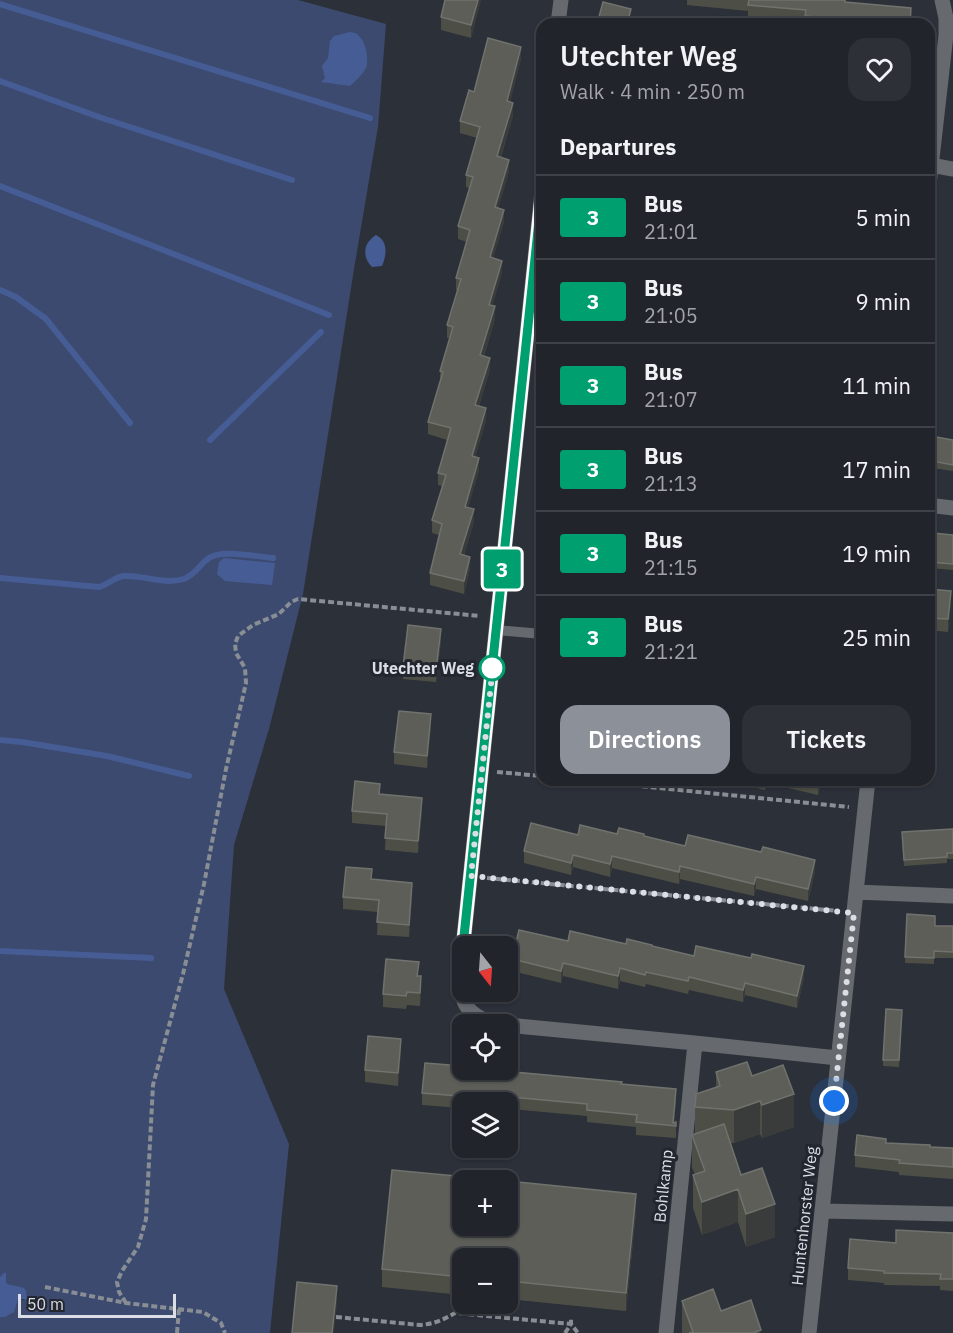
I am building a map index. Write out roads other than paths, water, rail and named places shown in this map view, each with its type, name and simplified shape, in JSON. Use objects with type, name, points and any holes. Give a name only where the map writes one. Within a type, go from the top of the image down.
[{"type":"street","points":[[559,18],[561,0]]},
{"type":"street","points":[[935,128],[946,18],[942,0]]},
{"type":"street","points":[[935,166],[953,169]]},
{"type":"street","points":[[465,936],[536,249]]},
{"type":"street","points":[[935,506],[953,508]]},
{"type":"street","name":"Huntenhorster Weg","points":[[809,1333],[867,786]]},
{"type":"street","points":[[856,892],[953,896]]},
{"type":"street","points":[[518,1026],[838,1058]]},
{"type":"street","name":"Bohlkamp","points":[[666,1333],[695,1042]]},
{"type":"street","points":[[823,1211],[953,1214]]},
{"type":"lane","points":[[497,624],[536,633]]},
{"type":"waterway","points":[[0,4],[370,118]]},
{"type":"waterway","points":[[0,81],[99,117],[292,180]]},
{"type":"waterway","points":[[0,186],[329,315]]},
{"type":"waterway","points":[[0,290],[16,297],[46,319],[130,423]]},
{"type":"waterway","points":[[210,440],[321,332]]},
{"type":"waterway","points":[[0,578],[99,587],[124,576],[177,581],[191,575],[215,555],[240,554],[273,558]]},
{"type":"waterway","points":[[0,740],[107,756],[189,776]]},
{"type":"waterway","points":[[0,951],[151,958]]},
{"type":"place","name":"Utechter Weg","points":[[492,668]]}]
